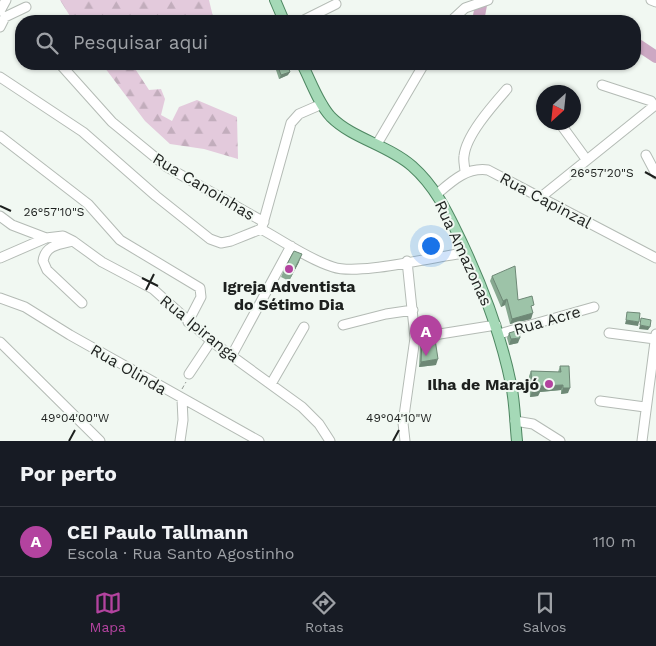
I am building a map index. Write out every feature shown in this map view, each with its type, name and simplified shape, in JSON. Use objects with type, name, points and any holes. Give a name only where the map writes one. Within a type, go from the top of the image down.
[{"type":"main road","points":[[275,0],[281,15]]},
{"type":"main road","name":"Rua Amazonas","points":[[305,70],[322,104],[338,122],[411,165],[437,194],[445,206],[498,329],[512,386],[517,441]]},
{"type":"street","points":[[0,11],[6,0]]},
{"type":"street","points":[[457,15],[465,8],[488,0]]},
{"type":"street","points":[[652,0],[656,2]]},
{"type":"street","points":[[314,15],[336,4]]},
{"type":"street","points":[[0,27],[6,17],[26,7]]},
{"type":"street","name":"Rua Canoinhas","points":[[65,70],[112,122],[160,162],[291,246],[334,268],[346,270],[466,253]]},
{"type":"street","points":[[377,144],[420,70]]},
{"type":"street","points":[[0,77],[90,136],[156,196],[210,238],[221,243],[231,241],[262,226],[291,123],[299,114],[322,104]]},
{"type":"street","points":[[540,197],[654,106],[651,101],[602,85]]},
{"type":"street","points":[[437,194],[465,172],[464,155],[471,138],[485,114],[507,90]]},
{"type":"street","points":[[565,130],[586,159]]},
{"type":"street","points":[[0,136],[88,204],[120,240],[200,288],[201,297],[188,322]]},
{"type":"street","points":[[646,155],[656,174]]},
{"type":"street","name":"Rua Capinzal","points":[[465,172],[479,168],[488,170],[656,258]]},
{"type":"street","points":[[0,216],[12,225],[46,238]]},
{"type":"street","name":"Rua Ipiranga","points":[[0,258],[46,238],[63,236],[73,241],[102,262],[153,289],[211,341],[311,415],[330,441]]},
{"type":"street","points":[[73,241],[52,246],[46,251],[43,261],[48,270],[82,303]]},
{"type":"street","points":[[232,355],[291,246]]},
{"type":"street","points":[[405,441],[403,423],[415,338],[407,261]]},
{"type":"street","name":"Rua Olinda","points":[[0,298],[26,307],[70,335],[259,441]]},
{"type":"street","name":"Rua Acre","points":[[415,338],[498,329],[594,307]]},
{"type":"street","points":[[343,325],[386,314],[413,310]]},
{"type":"street","points":[[271,384],[304,327]]},
{"type":"street","points":[[609,333],[656,337],[645,407],[642,441]]},
{"type":"street","points":[[189,374],[211,341]]},
{"type":"street","points":[[0,342],[100,441]]},
{"type":"street","points":[[180,397],[183,426],[180,441]]},
{"type":"street","points":[[600,401],[645,407]]},
{"type":"street","points":[[515,422],[533,424],[560,441]]},
{"type":"path","points":[[180,397],[189,374]]},
{"type":"green space","points":[[60,0],[209,0],[213,15],[69,15]]},
{"type":"green space","points":[[107,70],[136,70],[149,90],[161,89],[165,99],[161,115],[172,121],[179,107],[197,100],[237,117],[238,159],[204,149],[170,144],[145,121]]},
{"type":"building","points":[[279,70],[289,70],[290,72],[281,75]]},
{"type":"building","points":[[294,251],[302,254],[292,274],[284,270]]},
{"type":"building","points":[[515,266],[518,300],[532,296],[534,305],[531,306],[533,313],[512,319],[507,299],[503,301],[492,276]]},
{"type":"building","points":[[627,312],[640,313],[639,322],[626,320]]},
{"type":"building","points":[[641,318],[651,320],[650,327],[640,325]]},
{"type":"building","points":[[519,330],[520,338],[511,339],[509,333]]},
{"type":"building","points":[[435,339],[438,359],[421,362],[422,341]]},
{"type":"building","name":"Ilha de Marajó","points":[[560,366],[569,366],[570,388],[563,388],[563,385],[540,386],[540,391],[532,391],[531,371],[561,372]]},
{"type":"waterway","points":[[479,15],[482,0]]},
{"type":"waterway","points":[[641,47],[656,57]]},
{"type":"place","name":"Igreja Adventista do Sétimo Dia","points":[[289,269]]},
{"type":"place","name":"CEI Paulo Tallmann","points":[[426,356]]},
{"type":"place","name":"Ilha de Marajó","points":[[549,384]]}]
